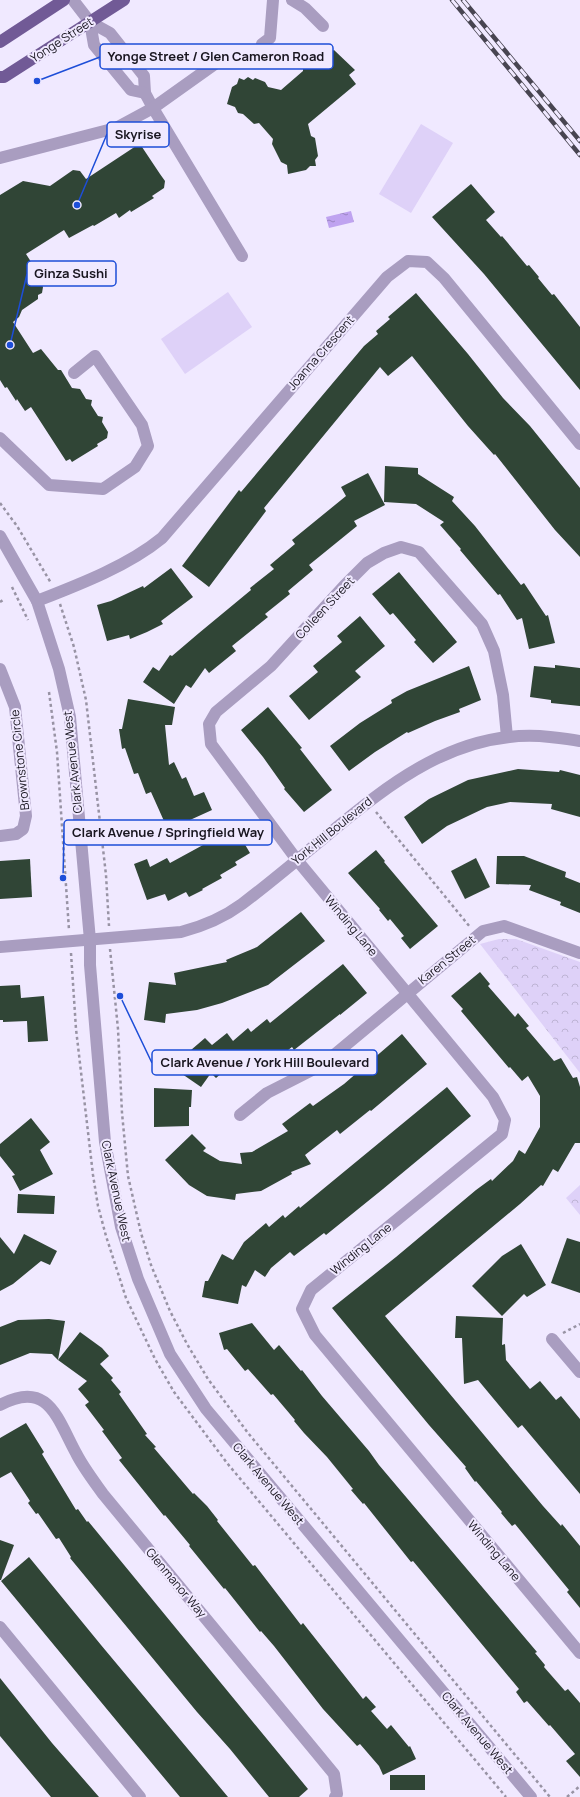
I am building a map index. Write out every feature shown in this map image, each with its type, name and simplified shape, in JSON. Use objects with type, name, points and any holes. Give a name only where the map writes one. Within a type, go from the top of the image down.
[{"type":"main road","points":[[0,42],[64,0]]},
{"type":"main road","name":"Yonge Street","points":[[0,77],[4,78],[124,0]]},
{"type":"street","points":[[73,0],[90,22],[110,33],[144,76],[145,93],[153,108],[242,256]]},
{"type":"street","points":[[0,158],[116,128],[153,108],[232,51],[260,54],[262,44],[270,38],[273,0]]},
{"type":"street","points":[[292,0],[305,8],[323,26]]},
{"type":"street","points":[[90,22],[94,45],[131,90],[145,93]]},
{"type":"street","name":"Joanna Crescent","points":[[37,601],[146,552],[162,538],[387,277],[408,261],[428,262],[444,278],[580,444]]},
{"type":"street","points":[[0,438],[49,485],[103,489],[135,467],[148,446],[142,425],[95,356],[74,373]]},
{"type":"street","name":"Clark Avenue West","points":[[0,536],[37,601],[60,669],[70,717],[90,940],[90,965],[105,1142],[120,1219],[138,1279],[170,1354],[206,1409],[531,1797]]},
{"type":"street","name":"Colleen Street","points":[[297,860],[211,744],[209,724],[216,712],[272,666],[363,568],[384,553],[401,547],[419,552],[482,624],[494,651],[503,695],[507,737]]},
{"type":"street","name":"Brownstone Circle","points":[[0,669],[15,707],[26,816],[23,829],[16,834],[0,836]]},
{"type":"street","name":"York Hill Boulevard","points":[[0,947],[181,932],[202,926],[223,917],[242,904],[367,802],[403,776],[432,760],[468,745],[507,737],[540,736],[580,741]]},
{"type":"street","name":"Winding Lane","points":[[297,860],[493,1097],[505,1120],[502,1134],[310,1290],[302,1309],[315,1335],[579,1650]]},
{"type":"street","name":"Karen Street","points":[[240,1115],[267,1093],[322,1065],[483,931],[504,926],[580,953]]},
{"type":"street","points":[[552,1339],[580,1372]]},
{"type":"street","name":"Glenmanor Way","points":[[0,1405],[14,1397],[29,1396],[40,1398],[53,1409],[81,1464],[103,1494],[334,1774],[337,1794],[335,1797]]},
{"type":"street","points":[[0,1627],[140,1797]]},
{"type":"path","points":[[0,503],[18,526],[51,584]]},
{"type":"path","points":[[11,584],[29,621]]},
{"type":"path","name":"Clark Avenue West","points":[[60,604],[74,647],[86,700],[106,875],[108,916]]},
{"type":"path","name":"Clark Avenue West","points":[[48,685],[57,752],[68,918]]},
{"type":"path","points":[[367,802],[477,935]]},
{"type":"path","name":"Clark Avenue West","points":[[111,964],[118,1030],[122,1113],[131,1190],[141,1233],[151,1265],[170,1311],[187,1344],[208,1379],[248,1433],[550,1797]]},
{"type":"path","name":"Clark Avenue West","points":[[72,967],[92,1176],[98,1206],[108,1243],[126,1298],[152,1353],[174,1392],[227,1463],[506,1797]]},
{"type":"path","points":[[552,1339],[580,1324]]},
{"type":"path","points":[[567,1797],[580,1786]]},
{"type":"green space","points":[[421,124],[453,143],[411,213],[379,194]]},
{"type":"green space","points":[[228,292],[252,327],[185,374],[161,339]]},
{"type":"green space","points":[[499,939],[516,939],[580,962],[580,1073],[480,944]]},
{"type":"green space","points":[[580,1185],[580,1215],[566,1198]]},
{"type":"water","points":[[351,211],[354,222],[329,228],[326,217]]},
{"type":"building","points":[[324,49],[328,54],[334,50],[355,70],[349,75],[356,84],[308,124],[311,136],[315,138],[318,156],[315,160],[316,166],[310,166],[306,170],[288,174],[287,165],[281,162],[272,144],[273,139],[259,123],[254,124],[243,114],[238,113],[235,107],[227,104],[232,87],[237,84],[239,78],[244,80],[248,77],[253,80],[255,78],[265,82],[268,87],[281,90],[303,71],[303,67]]},
{"type":"building","points":[[136,146],[142,147],[165,181],[164,188],[152,196],[154,198],[131,212],[130,210],[119,218],[116,213],[69,238],[64,230],[26,254],[42,279],[42,293],[38,295],[38,299],[22,310],[19,317],[13,322],[33,353],[41,349],[58,370],[61,370],[72,388],[80,389],[86,399],[92,400],[91,405],[98,416],[103,417],[102,422],[108,432],[107,438],[97,444],[98,446],[72,462],[70,459],[66,461],[31,407],[25,411],[17,399],[16,401],[7,387],[5,388],[0,380],[0,195],[23,181],[50,186],[73,170],[80,171],[86,179]]},
{"type":"building","points":[[471,184],[495,212],[486,220],[501,237],[502,236],[527,266],[529,265],[539,277],[538,278],[552,295],[554,294],[580,327],[580,390],[484,274],[432,217]]},
{"type":"building","points":[[416,293],[503,398],[530,426],[580,488],[580,557],[555,530],[495,454],[494,455],[468,426],[412,356],[388,376],[380,367],[264,508],[266,511],[209,587],[182,566],[239,490],[241,492],[364,346],[378,334],[376,331],[390,319],[388,317]]},
{"type":"building","points":[[385,466],[418,468],[418,474],[454,497],[452,501],[475,526],[521,585],[524,583],[546,616],[548,615],[555,643],[529,649],[522,618],[517,620],[500,594],[498,595],[460,550],[461,549],[440,525],[444,522],[416,504],[384,502]]},
{"type":"building","points":[[368,473],[385,505],[354,521],[357,526],[309,565],[313,570],[288,591],[290,594],[265,614],[268,617],[232,646],[236,651],[209,673],[205,668],[191,688],[186,685],[174,704],[143,682],[153,667],[159,671],[170,655],[172,656],[274,569],[270,565],[295,544],[292,540],[346,496],[341,487]]},
{"type":"building","points":[[171,568],[193,597],[161,621],[163,624],[130,639],[129,635],[107,641],[97,605],[111,601],[143,586],[144,588]]},
{"type":"building","points":[[399,572],[457,642],[433,663],[414,642],[416,640],[393,613],[390,615],[372,594]]},
{"type":"building","points":[[360,616],[385,646],[355,671],[361,677],[309,720],[289,696],[318,672],[313,666],[342,642],[337,636]]},
{"type":"building","points":[[555,665],[580,668],[580,706],[551,703],[551,700],[530,697],[534,666],[555,668]]},
{"type":"building","points":[[469,666],[481,700],[459,709],[460,712],[408,733],[407,732],[375,752],[349,771],[330,746],[360,723],[392,703],[391,700],[407,691]]},
{"type":"building","points":[[128,699],[175,707],[172,725],[165,725],[169,765],[174,762],[182,779],[186,777],[194,796],[204,792],[212,810],[168,830],[151,792],[146,794],[138,773],[134,774],[125,748],[122,749],[119,729],[122,729]]},
{"type":"building","points":[[268,707],[302,748],[300,749],[332,790],[304,812],[284,789],[285,788],[263,757],[241,730]]},
{"type":"building","points":[[518,769],[559,772],[560,770],[580,775],[580,817],[551,809],[552,804],[510,802],[487,807],[447,826],[422,844],[404,817],[429,799],[468,780]]},
{"type":"building","points":[[231,821],[250,853],[235,862],[237,865],[220,875],[222,878],[189,897],[186,892],[168,901],[165,894],[147,900],[134,864],[147,859],[150,867],[167,858],[170,863],[203,845],[201,842],[218,831],[217,829]]},
{"type":"building","points":[[376,850],[385,861],[384,862],[438,926],[410,949],[401,938],[404,936],[390,919],[388,921],[379,910],[380,909],[348,873]]},
{"type":"building","points":[[497,856],[524,856],[566,872],[565,877],[580,883],[580,913],[560,905],[561,902],[529,890],[531,885],[496,884]]},
{"type":"building","points":[[476,858],[490,887],[465,899],[451,871]]},
{"type":"building","points":[[30,859],[32,897],[0,899],[0,861]]},
{"type":"building","points":[[301,912],[325,941],[268,985],[222,1003],[197,1010],[166,1014],[165,1023],[144,1020],[149,982],[176,985],[174,973],[227,962],[226,960],[257,947]]},
{"type":"building","points":[[343,964],[367,993],[294,1050],[292,1047],[278,1058],[274,1054],[259,1068],[253,1061],[236,1074],[230,1066],[216,1078],[211,1073],[201,1087],[169,1065],[178,1052],[184,1056],[205,1038],[212,1045],[227,1033],[233,1041],[248,1028],[251,1032],[267,1019],[270,1023]]},
{"type":"building","points":[[480,972],[490,984],[488,986],[515,1017],[518,1013],[529,1026],[526,1028],[554,1061],[561,1058],[573,1078],[577,1077],[580,1087],[580,1143],[575,1143],[558,1172],[553,1169],[543,1186],[541,1185],[385,1316],[543,1506],[561,1526],[562,1524],[580,1546],[580,1608],[567,1592],[569,1590],[515,1524],[512,1526],[476,1481],[475,1482],[465,1468],[466,1467],[429,1425],[332,1308],[476,1190],[491,1179],[492,1181],[513,1161],[519,1150],[525,1154],[540,1127],[540,1096],[528,1076],[522,1081],[510,1067],[509,1068],[461,1011],[463,1009],[451,996]]},
{"type":"building","points":[[20,985],[21,998],[44,996],[48,1041],[28,1042],[27,1021],[3,1022],[3,1020],[0,1020],[0,986]]},
{"type":"building","points":[[402,1034],[427,1064],[371,1111],[370,1110],[340,1134],[337,1130],[305,1155],[311,1164],[291,1172],[292,1174],[261,1191],[236,1194],[235,1200],[207,1196],[189,1185],[165,1160],[192,1134],[206,1148],[203,1151],[220,1161],[242,1164],[240,1153],[252,1152],[288,1131],[282,1124],[310,1103],[313,1106],[344,1084]]},
{"type":"building","points":[[447,1087],[471,1116],[326,1235],[324,1233],[294,1256],[290,1252],[271,1268],[265,1277],[255,1270],[246,1287],[242,1285],[238,1304],[202,1297],[205,1281],[208,1281],[222,1254],[233,1260],[244,1242],[266,1223],[269,1227],[283,1215],[285,1218],[299,1206],[300,1208]]},
{"type":"building","points":[[154,1088],[192,1090],[191,1107],[189,1107],[189,1126],[154,1127]]},
{"type":"building","points":[[31,1118],[50,1142],[40,1150],[53,1174],[20,1191],[12,1176],[15,1175],[0,1156],[0,1144]]},
{"type":"building","points":[[18,1194],[55,1196],[54,1214],[17,1213]]},
{"type":"building","points":[[24,1234],[57,1251],[50,1265],[41,1261],[13,1284],[0,1291],[0,1237],[14,1254]]},
{"type":"building","points":[[567,1238],[580,1242],[580,1293],[551,1283]]},
{"type":"building","points":[[521,1244],[546,1285],[527,1297],[524,1294],[502,1316],[472,1286],[502,1256]]},
{"type":"building","points":[[456,1316],[503,1318],[502,1345],[505,1344],[506,1360],[530,1389],[540,1381],[556,1400],[561,1396],[580,1419],[580,1494],[522,1425],[518,1428],[478,1380],[464,1384],[462,1338],[455,1338]]},
{"type":"building","points":[[49,1319],[65,1321],[58,1360],[52,1354],[30,1353],[0,1365],[0,1327],[18,1320]]},
{"type":"building","points":[[252,1323],[274,1350],[279,1345],[301,1371],[302,1370],[379,1465],[537,1652],[535,1653],[545,1665],[544,1667],[565,1691],[568,1689],[580,1703],[580,1777],[566,1761],[575,1754],[527,1701],[524,1703],[516,1692],[519,1689],[413,1561],[411,1562],[364,1503],[363,1504],[351,1490],[353,1489],[327,1457],[304,1433],[273,1394],[271,1395],[248,1369],[245,1371],[227,1349],[224,1350],[219,1333]]},
{"type":"building","points":[[80,1332],[102,1348],[109,1356],[100,1364],[113,1378],[111,1380],[121,1392],[119,1394],[147,1434],[145,1435],[156,1447],[154,1448],[193,1494],[194,1493],[207,1506],[253,1566],[255,1565],[301,1625],[303,1623],[363,1699],[366,1696],[376,1707],[371,1711],[387,1729],[391,1725],[409,1747],[410,1746],[416,1759],[383,1775],[379,1766],[360,1744],[357,1746],[323,1709],[274,1646],[261,1631],[260,1632],[225,1588],[224,1589],[189,1546],[190,1545],[165,1515],[164,1516],[119,1460],[122,1458],[102,1431],[104,1430],[85,1405],[89,1402],[78,1389],[87,1381],[58,1360]]},
{"type":"building","points":[[26,1423],[44,1452],[42,1454],[76,1510],[78,1509],[87,1522],[88,1521],[308,1789],[299,1797],[269,1797],[70,1558],[71,1557],[59,1538],[56,1539],[38,1513],[36,1514],[28,1503],[30,1501],[11,1472],[0,1478],[0,1438]]},
{"type":"building","points":[[0,1540],[14,1545],[1,1580],[0,1580]]},
{"type":"building","points":[[29,1557],[228,1797],[180,1797],[120,1725],[1,1581]]},
{"type":"building","points":[[0,1678],[52,1743],[99,1797],[51,1797],[0,1736]]},
{"type":"building","points":[[390,1775],[425,1775],[425,1790],[390,1790]]},
{"type":"railway","points":[[452,0],[580,155]]},
{"type":"railway","points":[[463,0],[580,141]]},
{"type":"place","name":"Yonge Street / Glen Cameron Road","points":[[37,81]]},
{"type":"place","name":"Skyrise","points":[[77,205]]},
{"type":"place","name":"Ginza Sushi","points":[[10,345]]},
{"type":"place","name":"Clark Avenue / Springfield Way","points":[[63,878]]},
{"type":"place","name":"Clark Avenue / York Hill Boulevard","points":[[120,996]]}]
